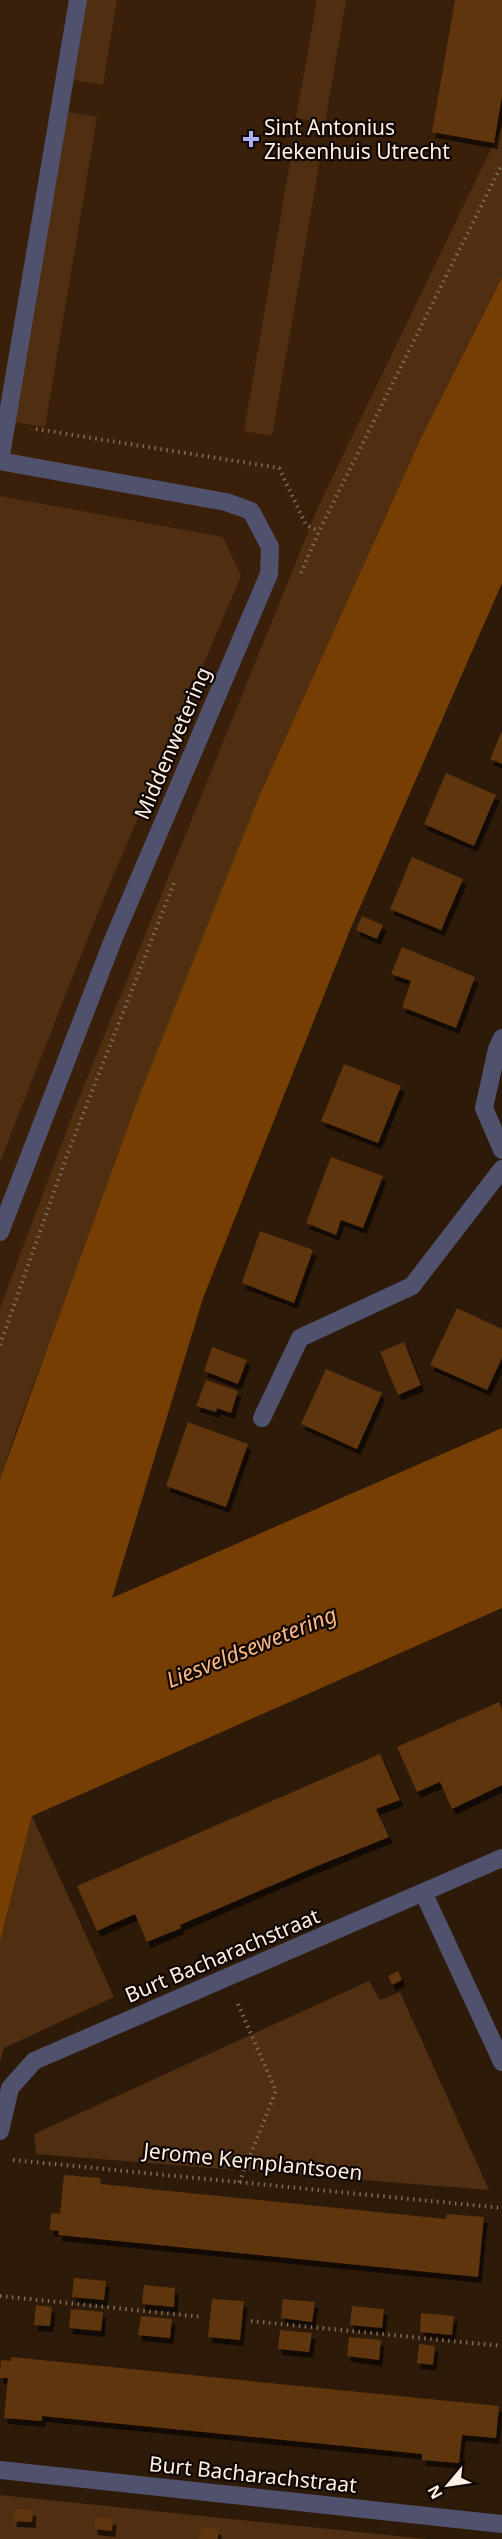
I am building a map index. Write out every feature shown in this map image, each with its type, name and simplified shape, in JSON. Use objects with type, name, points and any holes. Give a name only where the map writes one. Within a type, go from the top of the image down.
[{"type":"street","points":[[0,461],[78,0]]},
{"type":"street","name":"Middenwetering","points":[[0,461],[226,502],[250,511],[270,547],[269,574],[113,940],[0,1232]]},
{"type":"street","points":[[502,1038],[497,1049],[484,1108],[502,1150]]},
{"type":"street","points":[[262,1418],[300,1338],[412,1286],[502,1169]]},
{"type":"street","name":"Burt Bacharachstraat","points":[[0,2131],[9,2088],[34,2061],[502,1858]]},
{"type":"street","points":[[423,1892],[502,2062]]},
{"type":"street","name":"Burt Bacharachstraat","points":[[0,2470],[501,2519]]},
{"type":"path","points":[[301,574],[319,531],[502,164]]},
{"type":"path","points":[[8,424],[279,468],[306,525],[319,531]]},
{"type":"path","points":[[0,1345],[67,1155],[176,876]]},
{"type":"path","points":[[226,1978],[276,2091],[239,2183]]},
{"type":"path","name":"Jerome Kernplantsoen","points":[[11,2160],[502,2208]]},
{"type":"path","points":[[0,2296],[202,2317]]},
{"type":"path","points":[[251,2321],[502,2346]]},
{"type":"shaded area","points":[[0,0],[502,0],[502,278],[0,1571]]},
{"type":"shaded area","points":[[87,0],[117,0],[103,85],[74,80]]},
{"type":"shaded area","points":[[317,0],[346,0],[325,123],[296,118]]},
{"type":"shaded area","points":[[68,112],[97,117],[45,427],[15,422]]},
{"type":"shaded area","points":[[502,126],[502,288],[421,438],[260,794],[16,1430],[0,1479],[0,1308],[77,1103],[319,505]]},
{"type":"shaded area","points":[[292,151],[321,155],[272,436],[244,431]]},
{"type":"shaded area","points":[[0,496],[223,537],[241,576],[100,907],[0,1162]]},
{"type":"shaded area","points":[[32,1816],[114,1997],[4,2048],[0,2062],[0,1942]]},
{"type":"shaded area","points":[[369,1981],[380,2000],[400,1992],[489,2190],[36,2154],[34,2134]]},
{"type":"shaded area","points":[[0,2495],[426,2539],[0,2539]]},
{"type":"water","name":"Liesveldsewetering","points":[[502,278],[502,583],[350,930],[203,1298],[112,1598],[502,1428],[502,1608],[32,1816],[0,1942],[0,1479],[138,1099],[260,794],[421,438]]},
{"type":"building","points":[[455,0],[502,0],[502,96],[494,143],[432,132]]},
{"type":"building","points":[[502,731],[502,764],[490,759]]},
{"type":"building","points":[[446,773],[496,795],[474,846],[424,824]]},
{"type":"building","points":[[412,857],[463,879],[441,930],[390,909]]},
{"type":"building","points":[[362,916],[383,925],[377,939],[356,930]]},
{"type":"building","points":[[402,947],[475,977],[456,1028],[402,1007],[411,981],[391,974]]},
{"type":"building","points":[[344,1064],[401,1086],[378,1143],[321,1121]]},
{"type":"building","points":[[331,1157],[383,1176],[363,1228],[341,1220],[336,1235],[306,1223]]},
{"type":"building","points":[[260,1231],[313,1250],[294,1303],[242,1283]]},
{"type":"building","points":[[457,1308],[502,1329],[502,1358],[487,1390],[430,1365]]},
{"type":"building","points":[[404,1342],[421,1385],[398,1395],[380,1352]]},
{"type":"building","points":[[212,1347],[247,1360],[238,1384],[204,1371]]},
{"type":"building","points":[[326,1369],[382,1393],[357,1449],[301,1424]]},
{"type":"building","points":[[206,1380],[238,1391],[231,1413],[217,1408],[216,1412],[196,1406]]},
{"type":"building","points":[[188,1422],[248,1444],[226,1507],[166,1486]]},
{"type":"building","points":[[499,1702],[502,1710],[502,1785],[452,1809],[440,1782],[417,1792],[397,1747]]},
{"type":"building","points":[[380,1754],[400,1800],[376,1809],[389,1837],[180,1925],[181,1928],[147,1942],[135,1914],[97,1931],[77,1886]]},
{"type":"building","points":[[398,1971],[402,1980],[392,1985],[388,1976]]},
{"type":"building","points":[[64,2175],[100,2178],[101,2184],[446,2219],[447,2214],[484,2217],[478,2277],[58,2235],[59,2231],[50,2230],[51,2213],[60,2214]]},
{"type":"building","points":[[74,2278],[106,2281],[104,2300],[72,2297]]},
{"type":"building","points":[[144,2285],[175,2288],[174,2307],[142,2304]]},
{"type":"building","points":[[212,2299],[244,2301],[240,2340],[208,2337]]},
{"type":"building","points":[[283,2299],[315,2302],[312,2322],[281,2318]]},
{"type":"building","points":[[36,2305],[52,2307],[50,2326],[34,2325]]},
{"type":"building","points":[[352,2306],[384,2309],[382,2328],[350,2325]]},
{"type":"building","points":[[71,2309],[103,2312],[101,2331],[69,2328]]},
{"type":"building","points":[[421,2313],[454,2316],[452,2335],[420,2332]]},
{"type":"building","points":[[141,2316],[172,2319],[170,2338],[138,2335]]},
{"type":"building","points":[[280,2330],[312,2333],[309,2352],[278,2349]]},
{"type":"building","points":[[349,2337],[381,2340],[379,2360],[347,2356]]},
{"type":"building","points":[[419,2344],[435,2346],[433,2365],[417,2363]]},
{"type":"building","points":[[11,2357],[499,2406],[496,2438],[462,2435],[459,2463],[422,2460],[422,2454],[42,2416],[42,2421],[4,2418],[8,2378],[0,2378],[1,2360],[11,2361]]},
{"type":"building","points":[[14,2509],[33,2510],[32,2522],[13,2521]]},
{"type":"building","points":[[95,2517],[113,2519],[112,2531],[94,2529]]},
{"type":"building","points":[[201,2527],[218,2529],[218,2539],[199,2539]]},
{"type":"place","name":"Sint Antonius Ziekenhuis Utrecht","points":[[251,139]]}]
